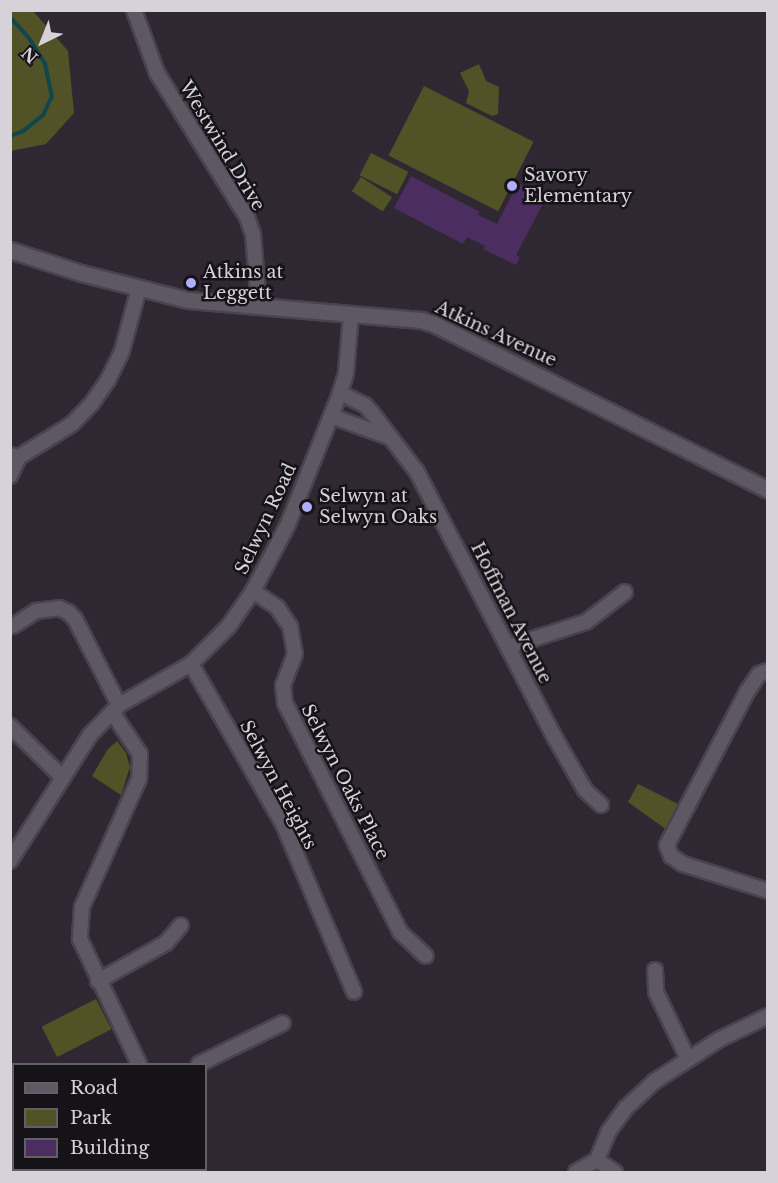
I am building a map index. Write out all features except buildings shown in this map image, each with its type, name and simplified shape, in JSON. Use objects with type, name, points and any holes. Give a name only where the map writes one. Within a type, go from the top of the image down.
[{"type":"street","name":"Westwind Drive","points":[[134,10],[157,73],[247,217],[253,234],[259,306]]},
{"type":"street","name":"Atkins Avenue","points":[[10,250],[61,267],[188,300],[421,320],[434,324],[768,490]]},
{"type":"street","points":[[10,476],[15,456],[72,424],[97,395],[122,351],[138,288]]},
{"type":"street","name":"Selwyn Road","points":[[10,861],[90,735],[116,708],[192,664],[229,626],[253,591],[288,524],[331,416],[346,373],[351,315]]},
{"type":"street","name":"Hoffman Avenue","points":[[339,393],[365,405],[417,472],[585,790],[601,806]]},
{"type":"street","name":"Hoffman Avenue","points":[[331,416],[389,437]]},
{"type":"street","name":"Selwyn Oaks Place","points":[[253,591],[277,607],[290,626],[295,654],[283,685],[285,703],[400,932],[426,956]]},
{"type":"street","points":[[508,647],[586,622],[625,592]]},
{"type":"street","points":[[13,626],[36,611],[59,608],[68,612],[75,619],[140,754],[139,779],[82,907],[80,939],[138,1063]]},
{"type":"street","name":"Selwyn Heights","points":[[192,664],[284,826],[354,992]]},
{"type":"street","points":[[768,671],[759,674],[747,692],[667,845],[671,856],[683,864],[768,891]]},
{"type":"street","points":[[10,726],[63,778]]},
{"type":"street","points":[[98,981],[166,943],[181,925]]},
{"type":"street","points":[[655,970],[656,992],[688,1059]]},
{"type":"street","points":[[576,1173],[597,1160],[609,1131],[626,1108],[655,1081],[720,1039],[768,1016]]},
{"type":"street","points":[[203,1063],[283,1023]]},
{"type":"street","points":[[597,1160],[615,1173]]},
{"type":"green space","points":[[11,10],[33,11],[68,51],[74,113],[46,144],[11,151]]},
{"type":"green space","points":[[479,64],[486,81],[499,87],[498,114],[492,116],[466,103],[469,91],[460,73]]},
{"type":"green space","points":[[424,86],[534,142],[498,211],[389,155]]},
{"type":"green space","points":[[371,153],[408,172],[397,194],[360,175]]},
{"type":"green space","points":[[361,177],[392,197],[383,211],[352,191]]},
{"type":"green space","points":[[117,741],[126,753],[130,767],[121,795],[92,776],[108,749]]},
{"type":"green space","points":[[638,784],[680,805],[667,830],[628,802]]},
{"type":"green space","points":[[96,999],[111,1029],[57,1057],[42,1027]]},
{"type":"waterway","points":[[10,17],[29,38],[45,64],[52,96],[43,115],[23,131],[10,136]]},
{"type":"place","name":"Savory Elementary","points":[[512,186]]},
{"type":"place","name":"Atkins at Leggett","points":[[191,283]]},
{"type":"place","name":"Selwyn at Selwyn Oaks","points":[[307,507]]}]
